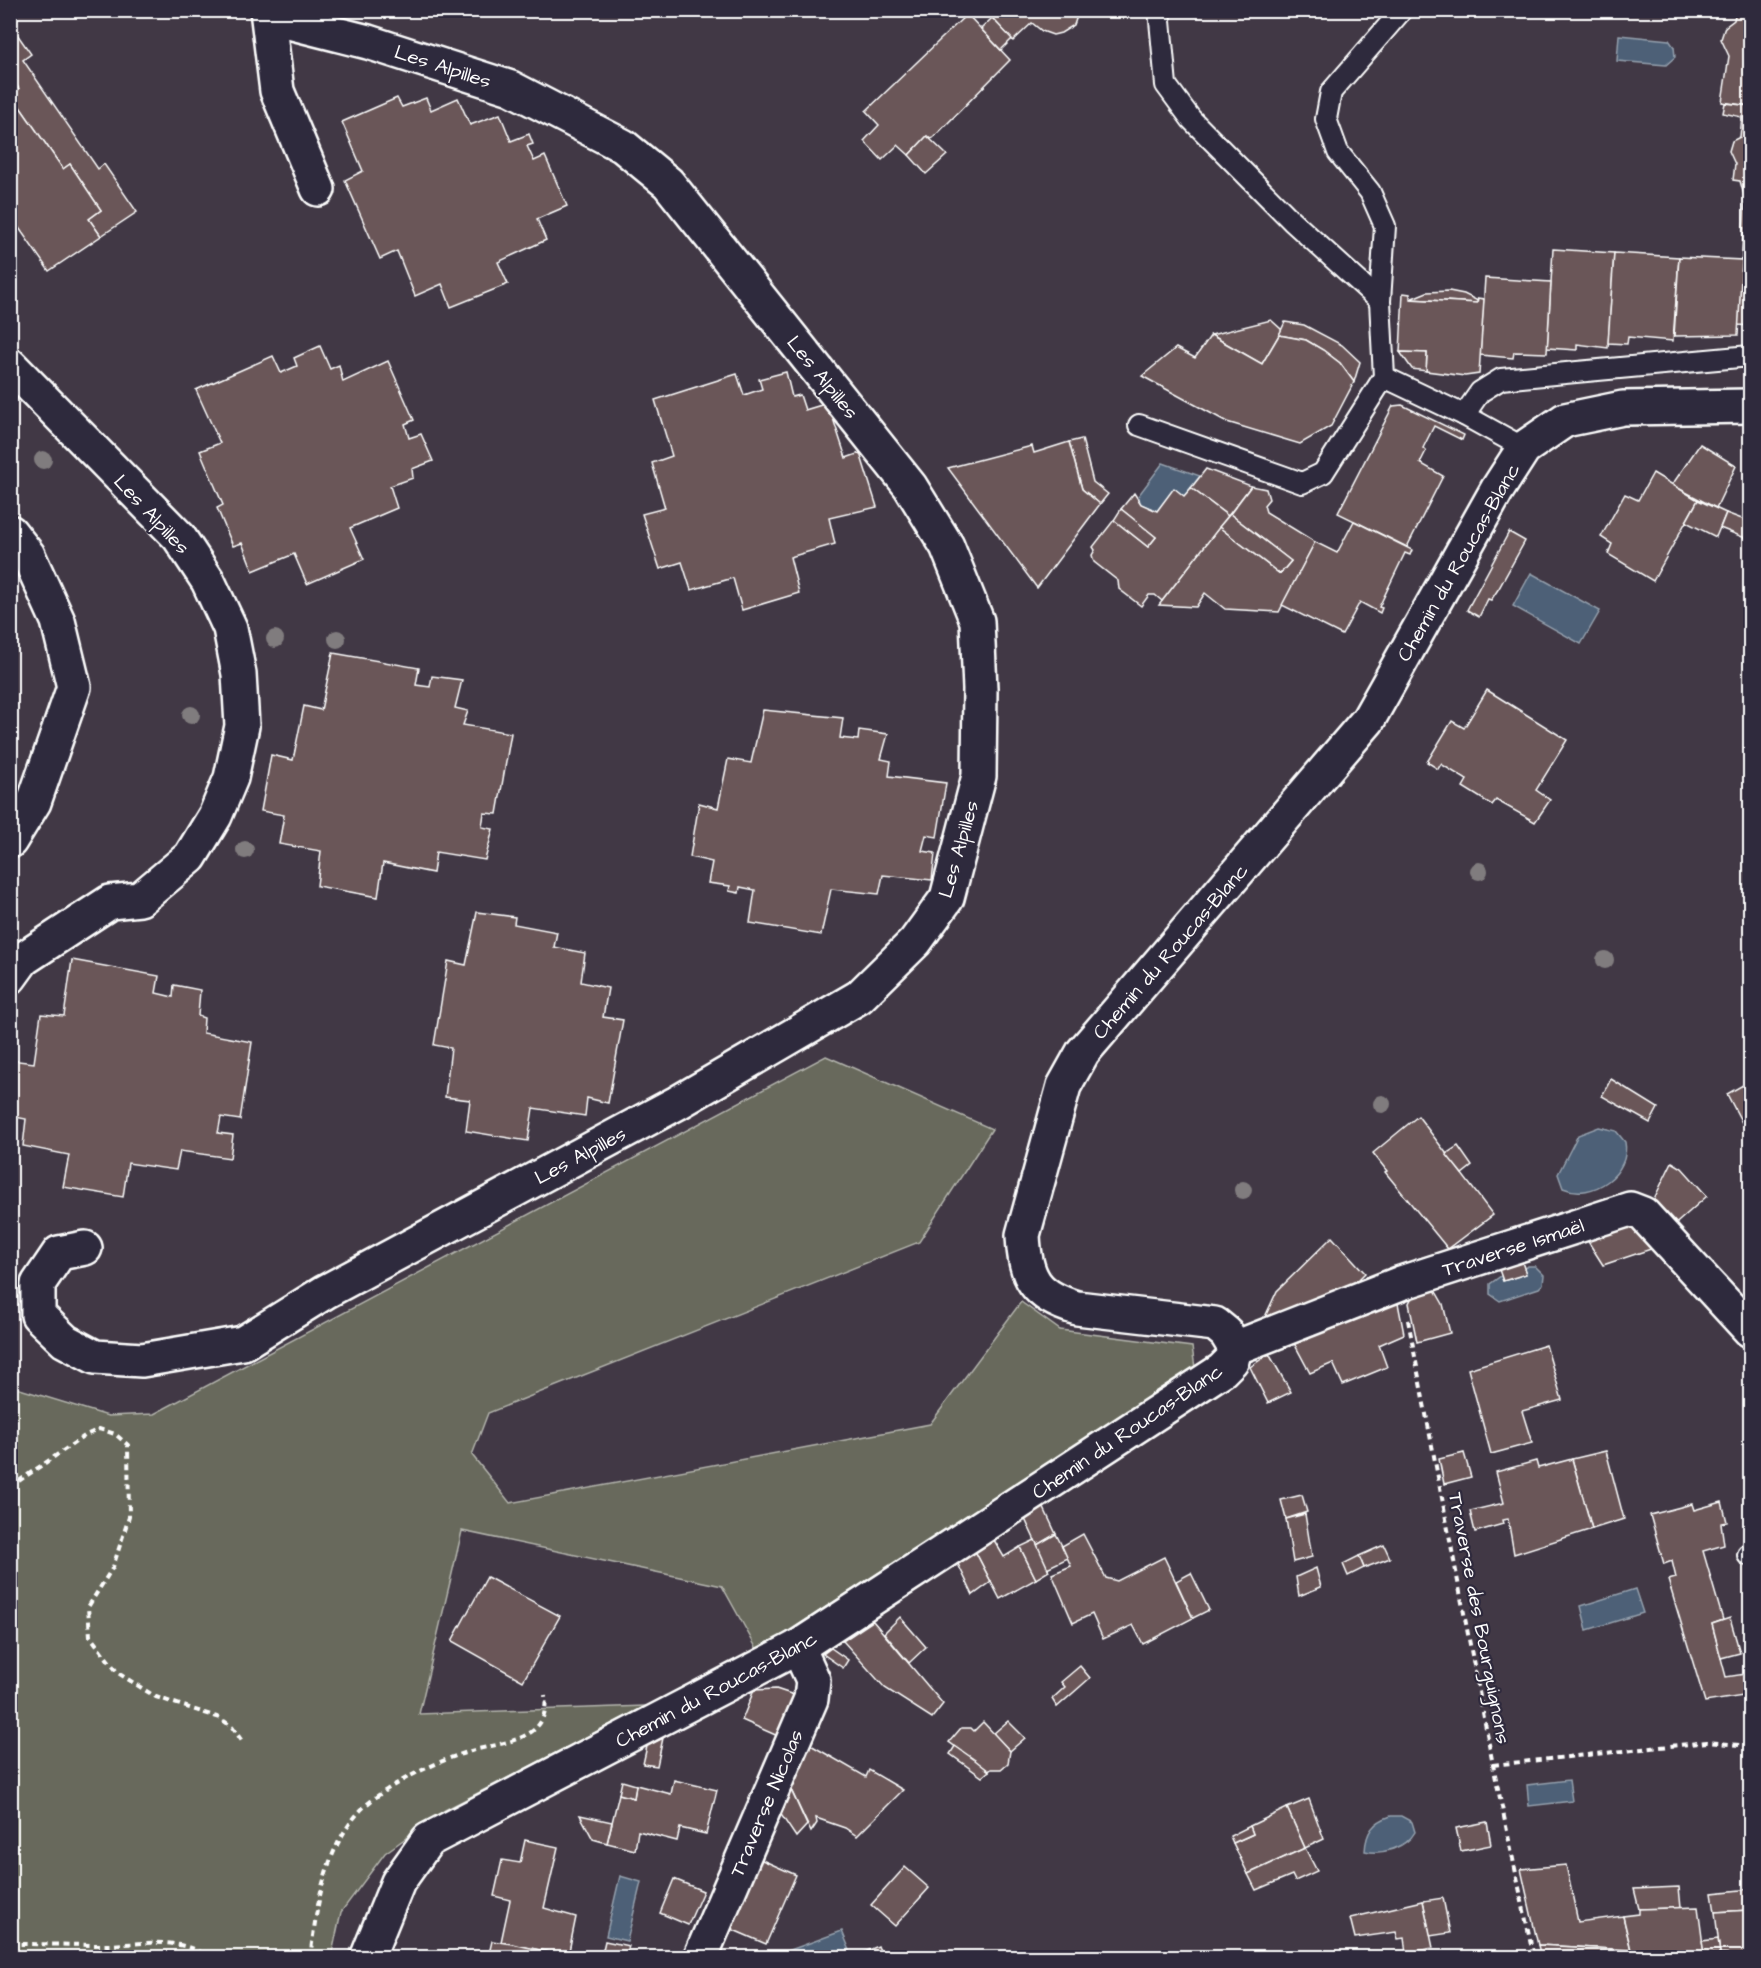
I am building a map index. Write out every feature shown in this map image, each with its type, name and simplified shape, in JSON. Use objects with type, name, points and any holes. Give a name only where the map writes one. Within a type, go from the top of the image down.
[{"type":"street","name":"Les Alpilles","points":[[86,1248],[58,1253],[38,1284],[38,1316],[65,1341],[94,1357],[142,1360],[243,1343],[325,1292],[677,1103],[859,997],[915,942],[948,898],[979,776],[980,689],[977,621],[947,546],[910,486],[668,183],[623,146],[511,88],[368,42],[268,14],[276,91],[318,189]]},
{"type":"street","name":"Les Alpilles","points":[[10,365],[179,537],[208,581],[230,628],[239,674],[242,726],[231,778],[215,816],[190,857],[140,899],[110,902],[23,959],[10,977]]},
{"type":"street","name":"Chemin du Roucas-Blanc","points":[[367,1958],[398,1882],[428,1840],[798,1647],[1222,1370],[1232,1360],[1235,1348],[1226,1333],[1215,1324],[1077,1308],[1057,1302],[1041,1292],[1031,1277],[1024,1258],[1023,1235],[1064,1086],[1083,1052],[1368,720],[1497,490],[1524,448],[1565,420],[1623,408],[1750,406]]},
{"type":"street","points":[[10,532],[28,555],[58,621],[74,687],[34,802],[10,841]]},
{"type":"street","name":"Traverse Ismaël","points":[[1235,1348],[1401,1283],[1630,1209],[1643,1214],[1750,1330]]},
{"type":"street","name":"Traverse Nicolas","points":[[700,1958],[810,1699],[813,1680],[798,1647]]},
{"type":"lane","points":[[1159,10],[1166,85],[1191,119],[1292,220],[1380,301]]},
{"type":"lane","points":[[1139,424],[1302,483],[1323,473],[1384,377],[1380,301],[1385,226],[1370,192],[1338,152],[1326,119],[1331,92],[1402,10]]},
{"type":"lane","points":[[1464,415],[1480,392],[1501,379],[1750,356]]},
{"type":"lane","points":[[1384,377],[1464,415],[1524,448]]},
{"type":"path","name":"Traverse des Bourguignons","points":[[1401,1283],[1493,1765],[1534,1958]]},
{"type":"path","points":[[10,1487],[99,1429],[115,1434],[128,1445],[129,1517],[113,1567],[88,1607],[90,1636],[118,1673],[156,1697],[220,1718],[232,1727],[242,1742]]},
{"type":"path","points":[[1493,1765],[1707,1742],[1750,1746]]},
{"type":"path","points":[[10,1944],[108,1944],[163,1941],[200,1950],[210,1958]]},
{"type":"path","points":[[108,1944],[108,1958]]},
{"type":"green space","points":[[826,1056],[992,1129],[919,1242],[488,1413],[472,1455],[510,1503],[930,1424],[1021,1302],[1060,1330],[1192,1347],[1195,1368],[758,1651],[722,1586],[462,1531],[419,1714],[646,1706],[445,1810],[385,1853],[341,1912],[331,1958],[11,1957],[10,1386],[108,1416],[154,1414]]},
{"type":"water","points":[[1619,35],[1669,40],[1674,47],[1675,57],[1666,65],[1617,61]]},
{"type":"water","points":[[1163,463],[1200,476],[1184,496],[1174,489],[1157,511],[1141,504],[1138,496]]},
{"type":"water","points":[[1531,573],[1600,611],[1581,644],[1513,606]]},
{"type":"water","points":[[1599,1127],[1616,1131],[1625,1142],[1622,1164],[1616,1174],[1597,1187],[1586,1191],[1563,1188],[1558,1174],[1578,1135]]},
{"type":"water","points":[[1535,1266],[1544,1275],[1543,1284],[1539,1288],[1500,1301],[1490,1294],[1490,1284],[1501,1276],[1503,1281],[1526,1274],[1524,1268]]},
{"type":"water","points":[[1635,1589],[1643,1613],[1587,1630],[1581,1606]]},
{"type":"water","points":[[1569,1780],[1572,1801],[1529,1806],[1527,1785]]},
{"type":"water","points":[[1391,1816],[1401,1816],[1412,1822],[1415,1832],[1411,1838],[1400,1846],[1386,1851],[1365,1851],[1369,1833],[1379,1821]]},
{"type":"water","points":[[620,1876],[641,1882],[627,1941],[606,1936]]},
{"type":"water","points":[[842,1931],[851,1953],[840,1957],[787,1957],[785,1952]]},
{"type":"building","points":[[985,10],[1079,10],[1074,25],[1061,33],[1053,35],[1042,31],[1032,23],[1013,41]]},
{"type":"building","points":[[1736,10],[1750,10],[1750,106],[1722,102],[1729,56],[1721,39],[1725,27],[1734,20]]},
{"type":"building","points":[[967,14],[1010,60],[933,138],[930,139],[927,136],[909,155],[898,145],[882,160],[864,141],[879,125],[866,111]]},
{"type":"building","points":[[992,18],[1012,39],[1001,50],[981,29]]},
{"type":"building","points":[[10,24],[31,54],[23,60],[98,169],[104,164],[137,212],[101,236],[89,219],[101,210],[70,164],[63,169],[11,94],[19,89],[10,76]]},
{"type":"building","points":[[10,76],[19,89],[11,94],[63,169],[70,164],[101,210],[89,219],[101,236],[49,271],[10,215]]},
{"type":"building","points":[[397,98],[402,107],[426,98],[431,110],[458,98],[470,125],[500,114],[511,141],[529,134],[533,144],[527,146],[534,161],[545,156],[567,206],[537,219],[546,240],[498,262],[508,284],[451,307],[442,284],[415,296],[397,251],[380,259],[345,180],[363,171],[342,122]]},
{"type":"building","points":[[1725,103],[1750,106],[1750,199],[1745,198],[1740,181],[1733,180],[1735,164],[1729,151],[1732,141],[1740,137],[1742,117],[1723,113]]},
{"type":"building","points":[[927,136],[947,155],[926,174],[909,155]]},
{"type":"building","points":[[1745,198],[1750,199],[1750,326],[1738,325]]},
{"type":"building","points":[[1553,249],[1614,253],[1608,348],[1577,344],[1577,350],[1547,348]]},
{"type":"building","points":[[1614,253],[1679,257],[1673,341],[1628,337],[1627,344],[1608,343]]},
{"type":"building","points":[[1679,257],[1742,260],[1738,335],[1674,336]]},
{"type":"building","points":[[1485,278],[1551,282],[1547,353],[1514,352],[1513,358],[1480,355]]},
{"type":"building","points":[[1449,291],[1464,294],[1478,301],[1477,303],[1410,299],[1427,292]]},
{"type":"building","points":[[1403,293],[1410,294],[1410,299],[1477,303],[1478,298],[1484,299],[1479,374],[1465,376],[1426,371],[1427,353],[1400,352]]},
{"type":"building","points":[[1271,320],[1282,330],[1262,364],[1211,335]]},
{"type":"building","points":[[1285,322],[1304,325],[1342,345],[1360,362],[1354,382],[1340,363],[1323,350],[1306,340],[1279,335]]},
{"type":"building","points":[[1211,335],[1262,364],[1279,335],[1306,340],[1323,350],[1340,363],[1354,382],[1331,426],[1300,444],[1227,422],[1142,376],[1176,348],[1195,358]]},
{"type":"building","points":[[320,346],[330,369],[339,365],[343,382],[388,361],[414,420],[405,424],[409,438],[421,434],[433,461],[412,469],[413,478],[390,486],[397,508],[350,528],[364,559],[307,584],[294,554],[253,571],[242,543],[233,546],[217,508],[223,505],[200,451],[220,443],[196,390],[273,356],[281,373],[297,366],[294,358]]},
{"type":"building","points":[[1400,352],[1427,353],[1426,371],[1412,369]]},
{"type":"building","points":[[786,372],[792,397],[800,395],[805,410],[828,403],[846,458],[860,453],[877,507],[829,518],[835,544],[790,557],[799,593],[742,610],[733,578],[691,590],[682,562],[660,569],[642,514],[665,508],[652,463],[672,456],[655,400],[737,374],[744,395],[762,389],[759,379]]},
{"type":"building","points":[[1402,405],[1464,435],[1462,440],[1434,426],[1423,448],[1426,451],[1420,463],[1443,476],[1407,547],[1338,513],[1393,406]]},
{"type":"building","points":[[1082,439],[1093,482],[1108,494],[1100,504],[1082,489],[1069,442]]},
{"type":"building","points":[[1069,442],[1082,489],[1100,504],[1037,588],[948,468],[1032,446],[1034,453]]},
{"type":"building","points":[[1700,444],[1736,466],[1716,508],[1672,485]]},
{"type":"building","points":[[1206,469],[1251,486],[1228,516],[1191,488]]},
{"type":"building","points":[[1653,473],[1698,500],[1653,581],[1608,554],[1612,544],[1601,537],[1625,494],[1638,500]]},
{"type":"building","points":[[1251,486],[1266,489],[1269,499],[1264,505],[1266,512],[1315,542],[1279,612],[1225,609],[1205,593],[1196,607],[1159,605],[1219,527],[1280,574],[1291,561],[1230,514]]},
{"type":"building","points":[[1174,488],[1184,496],[1191,488],[1228,516],[1162,601],[1155,595],[1149,595],[1141,606],[1119,589],[1118,581],[1094,562],[1093,547],[1114,520],[1148,547],[1156,537],[1121,509],[1134,493],[1141,504],[1157,511]]},
{"type":"building","points":[[1698,500],[1726,513],[1716,537],[1686,522]]},
{"type":"building","points":[[1121,509],[1156,537],[1148,547],[1114,520]]},
{"type":"building","points":[[1726,513],[1750,522],[1750,540],[1720,528]]},
{"type":"building","points":[[1230,514],[1291,561],[1280,574],[1219,527]]},
{"type":"building","points":[[1354,521],[1412,550],[1410,555],[1405,553],[1379,607],[1382,608],[1380,613],[1360,602],[1342,635],[1282,605],[1315,542],[1337,553]]},
{"type":"building","points":[[1509,532],[1525,541],[1499,588],[1491,600],[1488,599],[1479,617],[1467,610]]},
{"type":"building","points":[[333,653],[419,668],[416,685],[430,687],[432,676],[462,680],[455,708],[468,711],[463,725],[511,733],[497,814],[484,813],[482,827],[493,829],[485,860],[436,852],[433,873],[383,863],[378,897],[317,886],[321,851],[279,844],[284,815],[261,811],[271,755],[293,760],[304,706],[321,710]]},
{"type":"building","points":[[1487,690],[1567,740],[1536,790],[1550,800],[1535,822],[1496,800],[1492,805],[1463,787],[1467,780],[1441,764],[1438,769],[1427,762],[1452,721],[1464,728]]},
{"type":"building","points":[[763,710],[843,718],[840,738],[858,740],[859,730],[888,734],[881,759],[891,761],[889,776],[946,783],[937,837],[926,835],[922,851],[935,853],[932,880],[883,875],[879,894],[831,889],[821,935],[750,923],[755,890],[740,887],[739,893],[729,891],[730,886],[708,883],[712,862],[690,857],[699,803],[718,808],[728,759],[751,763]]},
{"type":"building","points":[[477,912],[515,917],[514,924],[557,932],[554,947],[585,953],[581,982],[608,988],[603,1017],[623,1020],[608,1103],[587,1098],[585,1116],[533,1108],[528,1141],[466,1131],[470,1100],[445,1097],[451,1048],[434,1045],[448,961],[466,965]]},
{"type":"building","points":[[72,960],[159,976],[156,993],[173,997],[174,985],[200,990],[198,1016],[204,1018],[203,1033],[252,1042],[240,1120],[221,1117],[218,1133],[233,1135],[230,1158],[180,1151],[176,1170],[128,1163],[123,1197],[63,1187],[69,1155],[23,1146],[26,1119],[10,1116],[11,1060],[34,1063],[41,1014],[64,1016]]},
{"type":"building","points":[[1611,1079],[1658,1108],[1650,1123],[1602,1096]]},
{"type":"building","points":[[1750,1081],[1750,1138],[1727,1094]]},
{"type":"building","points":[[1418,1116],[1493,1215],[1448,1249],[1385,1172],[1387,1171],[1373,1153]]},
{"type":"building","points":[[1458,1146],[1472,1166],[1462,1174],[1446,1154]]},
{"type":"building","points":[[1672,1162],[1682,1168],[1707,1196],[1670,1229],[1650,1207]]},
{"type":"building","points":[[1630,1222],[1657,1247],[1603,1265],[1582,1232]]},
{"type":"building","points":[[1332,1237],[1365,1273],[1357,1281],[1366,1292],[1264,1319],[1277,1291]]},
{"type":"building","points":[[1519,1253],[1526,1274],[1503,1281],[1496,1261]]},
{"type":"building","points":[[1431,1283],[1443,1304],[1450,1333],[1417,1342],[1409,1303],[1416,1289]]},
{"type":"building","points":[[1397,1298],[1404,1334],[1379,1345],[1387,1367],[1343,1385],[1333,1363],[1310,1373],[1294,1343]]},
{"type":"building","points":[[1546,1345],[1562,1400],[1522,1411],[1532,1443],[1491,1454],[1468,1369]]},
{"type":"building","points":[[1269,1354],[1291,1392],[1268,1403],[1250,1367]]},
{"type":"building","points":[[1606,1451],[1624,1519],[1592,1529],[1572,1459]]},
{"type":"building","points":[[1464,1453],[1471,1477],[1444,1484],[1439,1459]]},
{"type":"building","points":[[1572,1459],[1592,1529],[1514,1554],[1508,1519],[1502,1520],[1503,1524],[1475,1532],[1470,1511],[1504,1503],[1496,1472],[1536,1461],[1538,1468]]},
{"type":"building","points":[[1302,1495],[1307,1512],[1286,1519],[1281,1500]]},
{"type":"building","points":[[1722,1502],[1727,1522],[1721,1523],[1724,1545],[1703,1551],[1723,1620],[1712,1624],[1726,1677],[1745,1674],[1750,1695],[1705,1702],[1668,1580],[1676,1578],[1672,1561],[1664,1564],[1650,1515],[1692,1504],[1694,1510]]},
{"type":"building","points":[[1043,1506],[1056,1534],[1037,1545],[1025,1519]]},
{"type":"building","points":[[1305,1514],[1312,1557],[1293,1562],[1286,1519]]},
{"type":"building","points":[[1056,1534],[1068,1558],[1047,1568],[1037,1545]]},
{"type":"building","points":[[1083,1534],[1106,1578],[1117,1581],[1164,1557],[1193,1618],[1143,1644],[1133,1625],[1103,1639],[1092,1614],[1073,1623],[1052,1574],[1071,1566],[1062,1546]]},
{"type":"building","points":[[994,1540],[1004,1557],[1020,1547],[1036,1579],[1000,1599],[975,1551]]},
{"type":"building","points":[[1035,1540],[1049,1571],[1036,1579],[1020,1547]]},
{"type":"building","points":[[1384,1545],[1390,1558],[1364,1568],[1359,1556]]},
{"type":"building","points":[[975,1551],[991,1582],[973,1595],[958,1564]]},
{"type":"building","points":[[1359,1556],[1364,1568],[1348,1576],[1343,1564]]},
{"type":"building","points":[[1316,1568],[1321,1587],[1299,1596],[1296,1577]]},
{"type":"building","points":[[1191,1573],[1209,1610],[1193,1618],[1176,1581]]},
{"type":"building","points":[[487,1577],[560,1616],[523,1681],[452,1641]]},
{"type":"building","points":[[900,1617],[926,1647],[909,1663],[884,1633]]},
{"type":"building","points":[[1730,1618],[1740,1653],[1721,1658],[1712,1624]]},
{"type":"building","points":[[873,1621],[943,1704],[932,1718],[885,1688],[843,1641]]},
{"type":"building","points":[[831,1648],[848,1660],[843,1668],[823,1654]]},
{"type":"building","points":[[1080,1666],[1090,1678],[1057,1707],[1052,1699],[1065,1687],[1061,1682]]},
{"type":"building","points":[[776,1689],[797,1696],[780,1737],[742,1720],[754,1690]]},
{"type":"building","points":[[1008,1721],[1025,1738],[1010,1751],[993,1734]]},
{"type":"building","points":[[983,1722],[1010,1751],[1008,1763],[1001,1769],[989,1771],[949,1742],[961,1728],[971,1728],[974,1731]]},
{"type":"building","points":[[663,1738],[657,1766],[643,1764],[647,1746]]},
{"type":"building","points":[[802,1740],[866,1777],[869,1770],[903,1790],[857,1836],[845,1828],[816,1818],[817,1823],[811,1832],[785,1777]]},
{"type":"building","points":[[955,1746],[989,1771],[982,1777],[950,1754]]},
{"type":"building","points":[[785,1777],[807,1825],[796,1837],[780,1813],[772,1810]]},
{"type":"building","points":[[674,1780],[717,1790],[706,1834],[680,1828],[677,1841],[638,1831],[635,1850],[607,1843],[619,1794],[634,1798],[636,1785],[671,1794]]},
{"type":"building","points":[[622,1781],[636,1785],[634,1798],[619,1794]]},
{"type":"building","points":[[1309,1799],[1324,1839],[1305,1848],[1287,1808]]},
{"type":"building","points":[[1287,1808],[1305,1848],[1248,1874],[1233,1843],[1253,1834],[1250,1826]]},
{"type":"building","points":[[580,1815],[612,1822],[607,1843],[593,1839]]},
{"type":"building","points":[[1487,1822],[1491,1845],[1461,1851],[1456,1828]]},
{"type":"building","points":[[1250,1826],[1253,1834],[1233,1843],[1230,1836]]},
{"type":"building","points":[[525,1840],[558,1847],[544,1908],[576,1917],[568,1956],[501,1942],[510,1900],[494,1896],[502,1860],[520,1863]]},
{"type":"building","points":[[1305,1848],[1317,1871],[1295,1881],[1292,1875],[1256,1890],[1248,1874]]},
{"type":"building","points":[[753,1856],[796,1875],[766,1944],[722,1925]]},
{"type":"building","points":[[1566,1865],[1578,1922],[1623,1916],[1631,1950],[1538,1945],[1521,1869]]},
{"type":"building","points":[[905,1867],[929,1888],[895,1926],[871,1905]]},
{"type":"building","points":[[674,1879],[703,1891],[688,1925],[660,1913]]},
{"type":"building","points":[[1679,1887],[1681,1908],[1639,1909],[1634,1889]]},
{"type":"building","points":[[1750,1889],[1750,1910],[1715,1912],[1712,1893]]},
{"type":"building","points":[[1443,1898],[1450,1933],[1430,1936],[1423,1901]]},
{"type":"building","points":[[1423,1901],[1433,1948],[1406,1953],[1404,1938],[1398,1939],[1396,1932],[1355,1938],[1350,1918]]},
{"type":"building","points":[[1698,1907],[1704,1953],[1631,1950],[1623,1916],[1639,1914],[1639,1909]]},
{"type":"building","points":[[1750,1910],[1750,1956],[1720,1954],[1715,1912]]},
{"type":"building","points":[[1718,1939],[1720,1954],[1704,1953],[1702,1941]]},
{"type":"building","points":[[492,1941],[512,1944],[568,1956],[488,1958]]},
{"type":"building","points":[[605,1941],[629,1946],[625,1958],[602,1954]]},
{"type":"building","points":[[1538,1945],[1611,1949],[1611,1958],[1541,1958]]},
{"type":"building","points":[[878,1946],[883,1958],[865,1958],[863,1953]]}]
